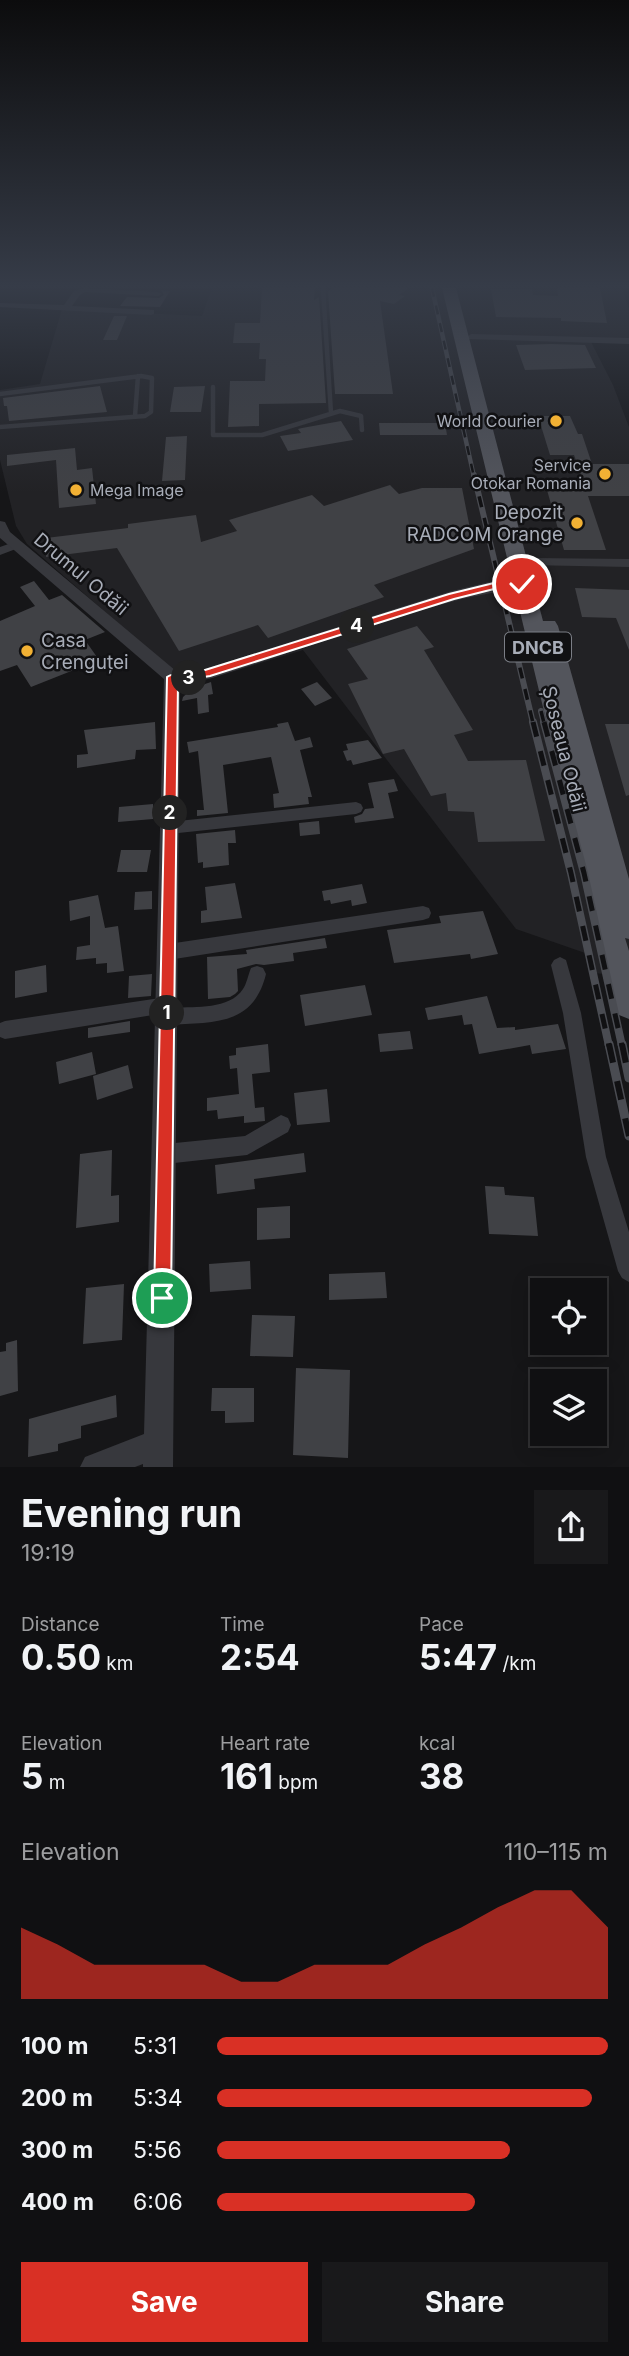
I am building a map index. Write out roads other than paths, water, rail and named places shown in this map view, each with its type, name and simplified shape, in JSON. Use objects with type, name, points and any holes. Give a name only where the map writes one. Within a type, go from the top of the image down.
[{"type":"main road","name":"Șoseaua Odăii","points":[[466,356],[629,1006]]},
{"type":"main road","name":"Șoseaua Odăii","points":[[476,356],[629,927]]},
{"type":"street","name":"Drumul Odăii","points":[[1,529],[16,545],[172,677]]},
{"type":"street","points":[[0,551],[16,545]]},
{"type":"street","points":[[531,562],[629,563]]},
{"type":"street","points":[[95,1467],[158,1455],[172,677],[188,678],[206,674],[452,596],[498,585],[522,584]]},
{"type":"street","points":[[169,828],[356,808]]},
{"type":"street","points":[[168,952],[423,913]]},
{"type":"street","points":[[560,965],[572,1009],[596,1157],[605,1193],[619,1227],[629,1271]]},
{"type":"street","points":[[5,1030],[242,1005],[252,995],[257,974]]},
{"type":"street","points":[[165,1154],[247,1145],[281,1125]]},
{"type":"lane","points":[[327,356],[331,413]]},
{"type":"lane","points":[[135,416],[138,376]]},
{"type":"lane","points":[[0,394],[138,376],[152,378],[151,412],[135,416],[0,427]]},
{"type":"lane","points":[[213,387],[213,435],[261,435],[331,413],[357,412],[361,416],[362,430]]},
{"type":"railway","points":[[447,356],[474,477]]},
{"type":"railway","points":[[474,475],[533,723]]},
{"type":"railway","points":[[541,711],[544,723]]},
{"type":"railway","points":[[533,722],[571,873],[609,1046]]},
{"type":"railway","points":[[544,722],[584,873],[622,1046]]},
{"type":"railway","points":[[609,1044],[629,1136]]},
{"type":"railway","points":[[622,1044],[629,1078]]},
{"type":"place","name":"World Courier","points":[[556,421]]},
{"type":"place","name":"Service Otokar Romania","points":[[605,474]]},
{"type":"place","name":"Mega Image","points":[[76,490]]},
{"type":"place","name":"Depozit RADCOM Orange","points":[[577,523]]},
{"type":"place","name":"Casa Crenguței","points":[[27,651]]}]
